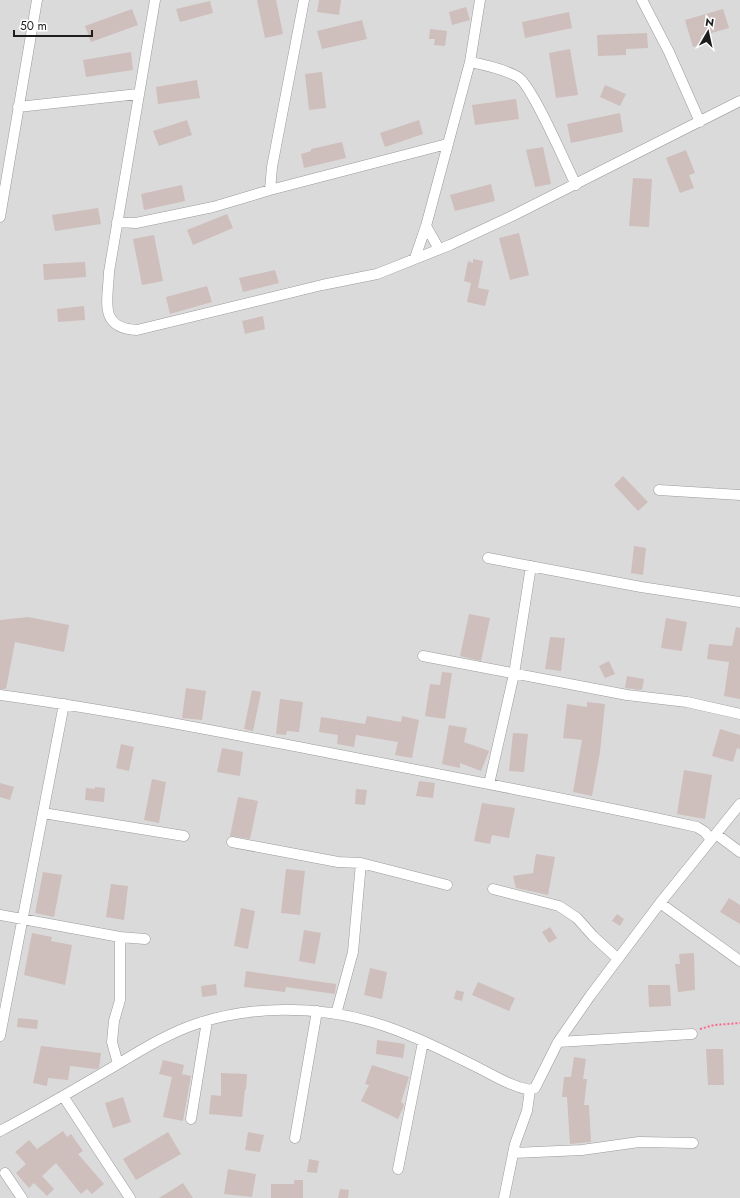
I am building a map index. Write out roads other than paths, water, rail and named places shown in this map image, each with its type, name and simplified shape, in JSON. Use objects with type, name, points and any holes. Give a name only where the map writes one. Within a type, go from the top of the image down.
[{"type":"street","points":[[0,217],[37,0]]},
{"type":"street","points":[[155,0],[109,272],[107,314],[114,325],[124,330],[137,330],[322,285],[377,274],[440,249],[576,185],[740,101]]},
{"type":"street","points":[[270,190],[272,167],[304,0]]},
{"type":"street","points":[[415,258],[426,226],[470,62],[480,0]]},
{"type":"street","points":[[642,0],[669,52],[700,122]]},
{"type":"street","points":[[470,62],[494,68],[519,77],[531,92],[576,185]]},
{"type":"street","points":[[18,107],[138,94]]},
{"type":"street","points":[[117,222],[144,221],[213,206],[448,144]]},
{"type":"street","points":[[426,226],[440,249]]},
{"type":"street","points":[[659,490],[740,495]]},
{"type":"street","points":[[488,558],[641,587],[740,602]]},
{"type":"street","points":[[489,784],[514,674],[531,566]]},
{"type":"street","points":[[423,656],[627,695],[687,702],[740,714]]},
{"type":"street","points":[[0,695],[64,704],[489,784],[697,826],[740,852]]},
{"type":"street","points":[[0,1036],[64,704]]},
{"type":"street","points":[[0,1131],[175,1033],[208,1021],[251,1012],[317,1011],[373,1022],[423,1042],[510,1084],[530,1090],[535,1088],[558,1042],[590,996],[660,902],[740,804]]},
{"type":"street","points":[[44,813],[184,836]]},
{"type":"street","points":[[232,842],[338,862],[361,864],[447,885]]},
{"type":"street","points":[[336,1014],[353,952],[361,864]]},
{"type":"street","points":[[493,889],[559,906],[577,918],[593,936],[618,959]]},
{"type":"street","points":[[660,902],[739,958]]},
{"type":"street","points":[[0,915],[120,937],[145,939]]},
{"type":"street","points":[[118,1064],[112,1042],[114,1021],[120,1000],[120,937]]},
{"type":"street","points":[[295,1138],[317,1011]]},
{"type":"street","points":[[191,1119],[208,1021]]},
{"type":"street","points":[[558,1042],[692,1034]]},
{"type":"street","points":[[398,1169],[423,1042]]},
{"type":"street","points":[[504,1198],[513,1153],[527,1111],[530,1090]]},
{"type":"street","points":[[63,1096],[128,1195],[117,1198]]},
{"type":"street","points":[[513,1153],[582,1150],[639,1142],[693,1143]]},
{"type":"street","points":[[5,1173],[22,1198]]}]
